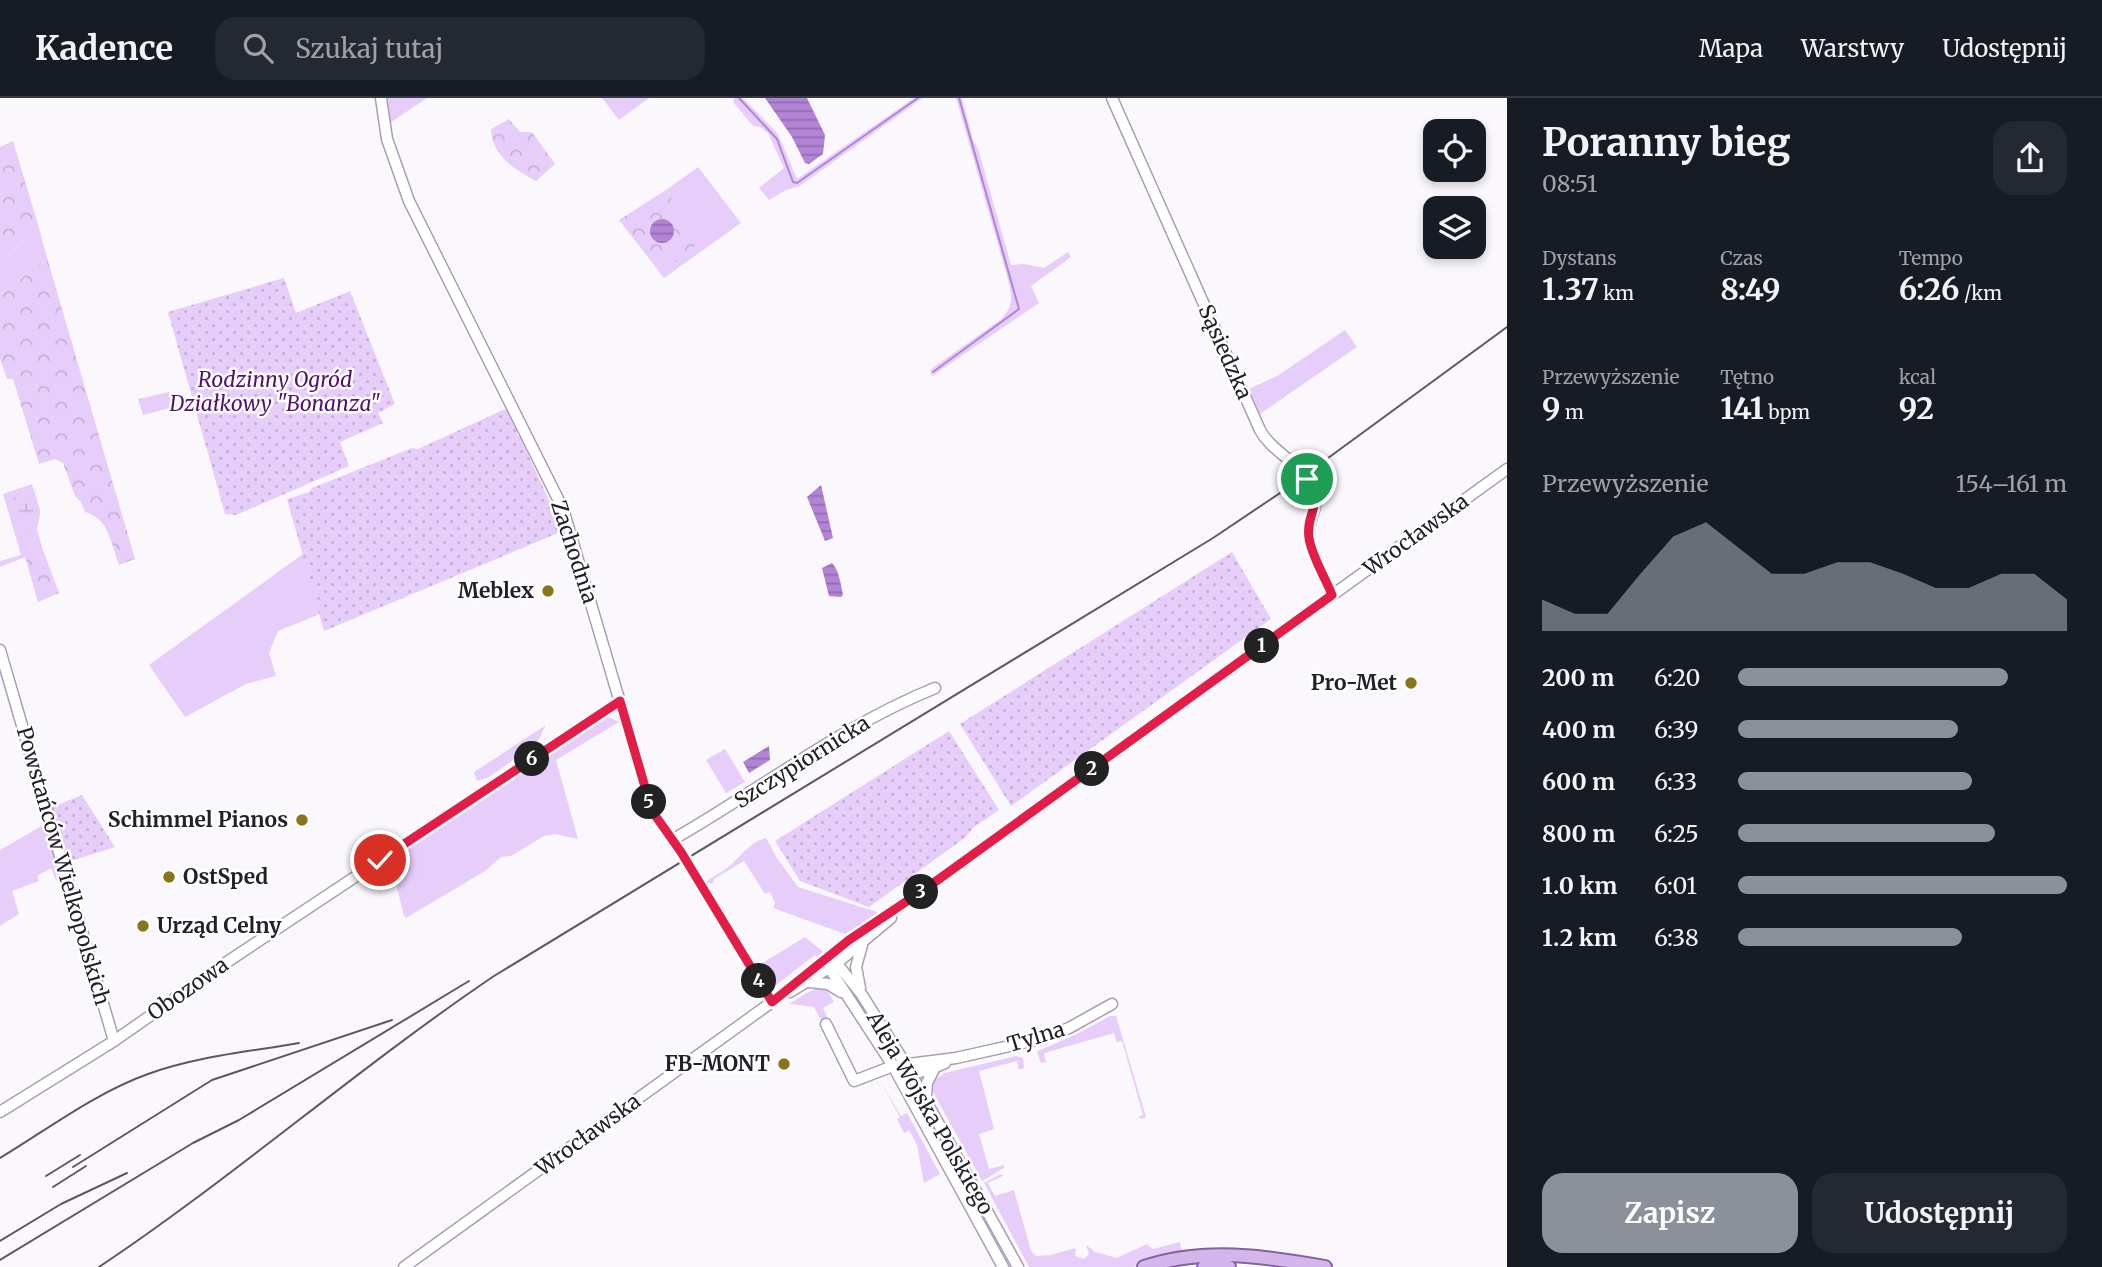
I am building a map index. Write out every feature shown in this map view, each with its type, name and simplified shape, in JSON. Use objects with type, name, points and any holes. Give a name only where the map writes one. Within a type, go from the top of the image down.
[{"type":"main road","points":[[1144,1267],[1203,1255],[1252,1256],[1325,1267]]},
{"type":"main road","points":[[1252,1256],[1288,1267]]},
{"type":"main road","points":[[1204,1267],[1229,1267]]},
{"type":"street","name":"Zachodnia","points":[[380,98],[390,148],[409,201],[563,509],[649,804],[772,1002]]},
{"type":"street","name":"Sąsiedzka","points":[[1112,98],[1260,430],[1266,439],[1298,467],[1313,489],[1316,503],[1309,540],[1332,595]]},
{"type":"street","name":"Wrocławska","points":[[772,1002],[809,982],[916,896],[1507,470]]},
{"type":"street","name":"Powstańców Wielkopolskich","points":[[0,650],[114,1041]]},
{"type":"street","name":"Szczypiornicka","points":[[672,840],[836,738],[896,705],[935,688]]},
{"type":"street","name":"Obozowa","points":[[0,1112],[114,1041],[211,972],[620,701]]},
{"type":"street","name":"Wrocławska","points":[[404,1267],[772,1002],[862,944],[916,896]]},
{"type":"street","points":[[862,944],[856,972],[862,995]]},
{"type":"street","name":"Aleja Wojska Polskiego","points":[[832,962],[862,995],[909,1069],[1018,1267]]},
{"type":"street","name":"Aleja Wojska Polskiego","points":[[832,962],[846,996],[893,1066],[1003,1267]]},
{"type":"street","points":[[809,982],[828,984],[846,996]]},
{"type":"street","name":"Tylna","points":[[909,1069],[1055,1034],[1112,1004]]},
{"type":"street","name":"Tylna","points":[[826,1024],[853,1081],[893,1066],[909,1069],[935,1067],[956,1058]]},
{"type":"street","points":[[926,1100],[927,1083],[935,1067]]},
{"type":"green space","points":[[388,98],[427,98],[390,123]]},
{"type":"green space","points":[[602,98],[649,98],[619,120]]},
{"type":"green space","points":[[734,98],[743,98],[778,134],[797,179],[914,98],[923,98],[798,187],[786,190],[769,200],[759,188],[784,168],[768,133],[753,126],[733,102]]},
{"type":"green space","points":[[956,98],[962,98],[1011,265],[1024,264],[1044,268],[1068,252],[1071,257],[1031,286],[1039,303],[932,376],[930,371],[934,367],[1000,320],[1008,310],[1011,300],[1007,276]]},
{"type":"green space","points":[[509,119],[520,132],[532,132],[555,164],[536,181],[512,166],[495,147],[491,129]]},
{"type":"green space","points":[[13,141],[39,228],[0,262],[0,147]]},
{"type":"green space","points":[[698,167],[741,223],[664,278],[651,261],[697,236],[666,190]]},
{"type":"green space","points":[[666,190],[697,236],[693,252],[676,262],[667,253],[651,261],[619,220]]},
{"type":"green space","points":[[39,228],[48,261],[28,270],[0,295],[0,262]]},
{"type":"green space","points":[[48,261],[135,559],[119,565],[104,526],[93,515],[85,512],[75,496],[63,463],[55,459],[39,464],[13,379],[7,379],[0,359],[0,295],[28,270]]},
{"type":"green space","name":"Rodzinny Ogród Działkowy \"Bonanza\"","points":[[284,278],[296,313],[350,291],[395,404],[378,413],[383,423],[340,442],[349,466],[236,515],[225,514],[168,312]]},
{"type":"green space","points":[[1345,330],[1357,347],[1260,414],[1249,389],[1277,376]]},
{"type":"green space","points":[[169,392],[174,407],[143,415],[138,399]]},
{"type":"green space","points":[[505,409],[508,410],[517,435],[563,531],[324,631],[287,499],[412,448],[418,449]]},
{"type":"green space","points":[[32,484],[40,510],[37,530],[43,550],[0,567],[0,561],[21,555],[3,494]]},
{"type":"green space","points":[[34,490],[40,514],[37,525],[26,529],[20,520],[13,497]]},
{"type":"green space","points":[[43,550],[59,593],[38,602],[25,557]]},
{"type":"green space","points":[[1232,552],[1271,619],[1011,806],[960,724]]},
{"type":"green space","points":[[303,554],[320,614],[278,631],[269,653],[276,676],[246,684],[185,717],[149,665]]},
{"type":"green space","points":[[607,716],[619,722],[556,760],[578,839],[555,834],[544,836],[511,856],[501,857],[485,871],[406,918],[404,916],[388,861]]},
{"type":"green space","points":[[546,725],[537,743],[489,777],[477,781],[474,772]]},
{"type":"green space","points":[[949,731],[999,810],[869,907],[800,881],[775,841]]},
{"type":"green space","points":[[725,749],[745,782],[726,793],[706,760]]},
{"type":"green space","points":[[82,795],[115,847],[68,862],[52,807]]},
{"type":"green space","points":[[47,823],[61,876],[56,880],[51,868],[37,876],[39,881],[12,891],[19,914],[0,926],[0,850]]},
{"type":"green space","points":[[766,838],[798,887],[880,913],[858,929],[845,934],[773,908],[775,903],[770,892],[765,894],[744,861],[714,879],[713,883],[707,884],[707,881],[729,867],[753,844]]},
{"type":"green space","points":[[805,937],[825,953],[818,958],[815,955],[776,985],[766,982],[758,969],[759,965]]},
{"type":"green space","points":[[818,988],[827,990],[834,1002],[823,1008],[829,1021],[823,1024],[814,1007],[789,1004]]},
{"type":"green space","points":[[1110,1016],[1116,1016],[1117,1019],[1146,1117],[1142,1119],[1138,1117],[1143,1115],[1122,1041],[1117,1042],[1114,1033],[1044,1053],[1046,1062],[1041,1063],[1037,1052]]},
{"type":"green space","points":[[1016,1056],[1023,1058],[1024,1068],[1019,1070],[1017,1061],[979,1071],[994,1129],[979,1134],[989,1169],[1004,1165],[1004,1168],[982,1181],[933,1092],[934,1080],[945,1073]]},
{"type":"green space","points":[[877,1076],[901,1116],[907,1113],[940,1174],[924,1183],[917,1145],[909,1130],[904,1133],[897,1119],[900,1117]]},
{"type":"green space","points":[[913,1084],[968,1186],[966,1188],[909,1087]]},
{"type":"green space","points":[[1001,1174],[1003,1176],[988,1183],[995,1196],[1014,1190],[1031,1251],[1036,1256],[1076,1248],[1075,1256],[1084,1259],[1089,1254],[1086,1245],[1095,1252],[1117,1258],[1147,1244],[1153,1249],[1180,1242],[1182,1253],[1133,1267],[1029,1267],[984,1183]]},
{"type":"shaded area","points":[[765,98],[807,98],[825,135],[823,154],[809,164],[805,163],[792,137]]},
{"type":"shaded area","points":[[662,219],[673,226],[674,231],[667,242],[662,243],[651,236],[650,231],[657,220]]},
{"type":"shaded area","points":[[821,485],[833,538],[825,541],[807,497]]},
{"type":"shaded area","points":[[832,563],[839,578],[843,595],[841,597],[829,596],[822,568]]},
{"type":"shaded area","points":[[769,746],[770,760],[749,773],[743,762]]},
{"type":"waterway","points":[[739,98],[777,139],[793,182],[797,183],[918,98]]},
{"type":"waterway","points":[[933,372],[1019,309],[959,98]]},
{"type":"railway","points":[[99,1267],[199,1196],[394,1047],[494,976],[1213,538],[1283,491],[1507,327]]},
{"type":"railway","points":[[0,1260],[469,981]]},
{"type":"railway","points":[[73,1167],[212,1080],[392,1020]]},
{"type":"railway","points":[[0,1158],[91,1101],[148,1074],[204,1059],[299,1043]]},
{"type":"railway","points":[[46,1176],[80,1155]]},
{"type":"railway","points":[[53,1187],[86,1166]]},
{"type":"railway","points":[[0,1241],[61,1204],[127,1173]]},
{"type":"place","name":"Meblex","points":[[548,591]]},
{"type":"place","name":"Pro-Met","points":[[1411,683]]},
{"type":"place","name":"Schimmel Pianos","points":[[302,820]]},
{"type":"place","name":"OstSped","points":[[169,877]]},
{"type":"place","name":"Urząd Celny","points":[[143,926]]},
{"type":"place","name":"FB-MONT","points":[[784,1064]]},
{"type":"route","points":[[380,860],[620,701],[652,811],[681,852],[772,1002],[849,940],[928,887],[1332,595],[1309,540],[1316,499],[1307,479]]}]
